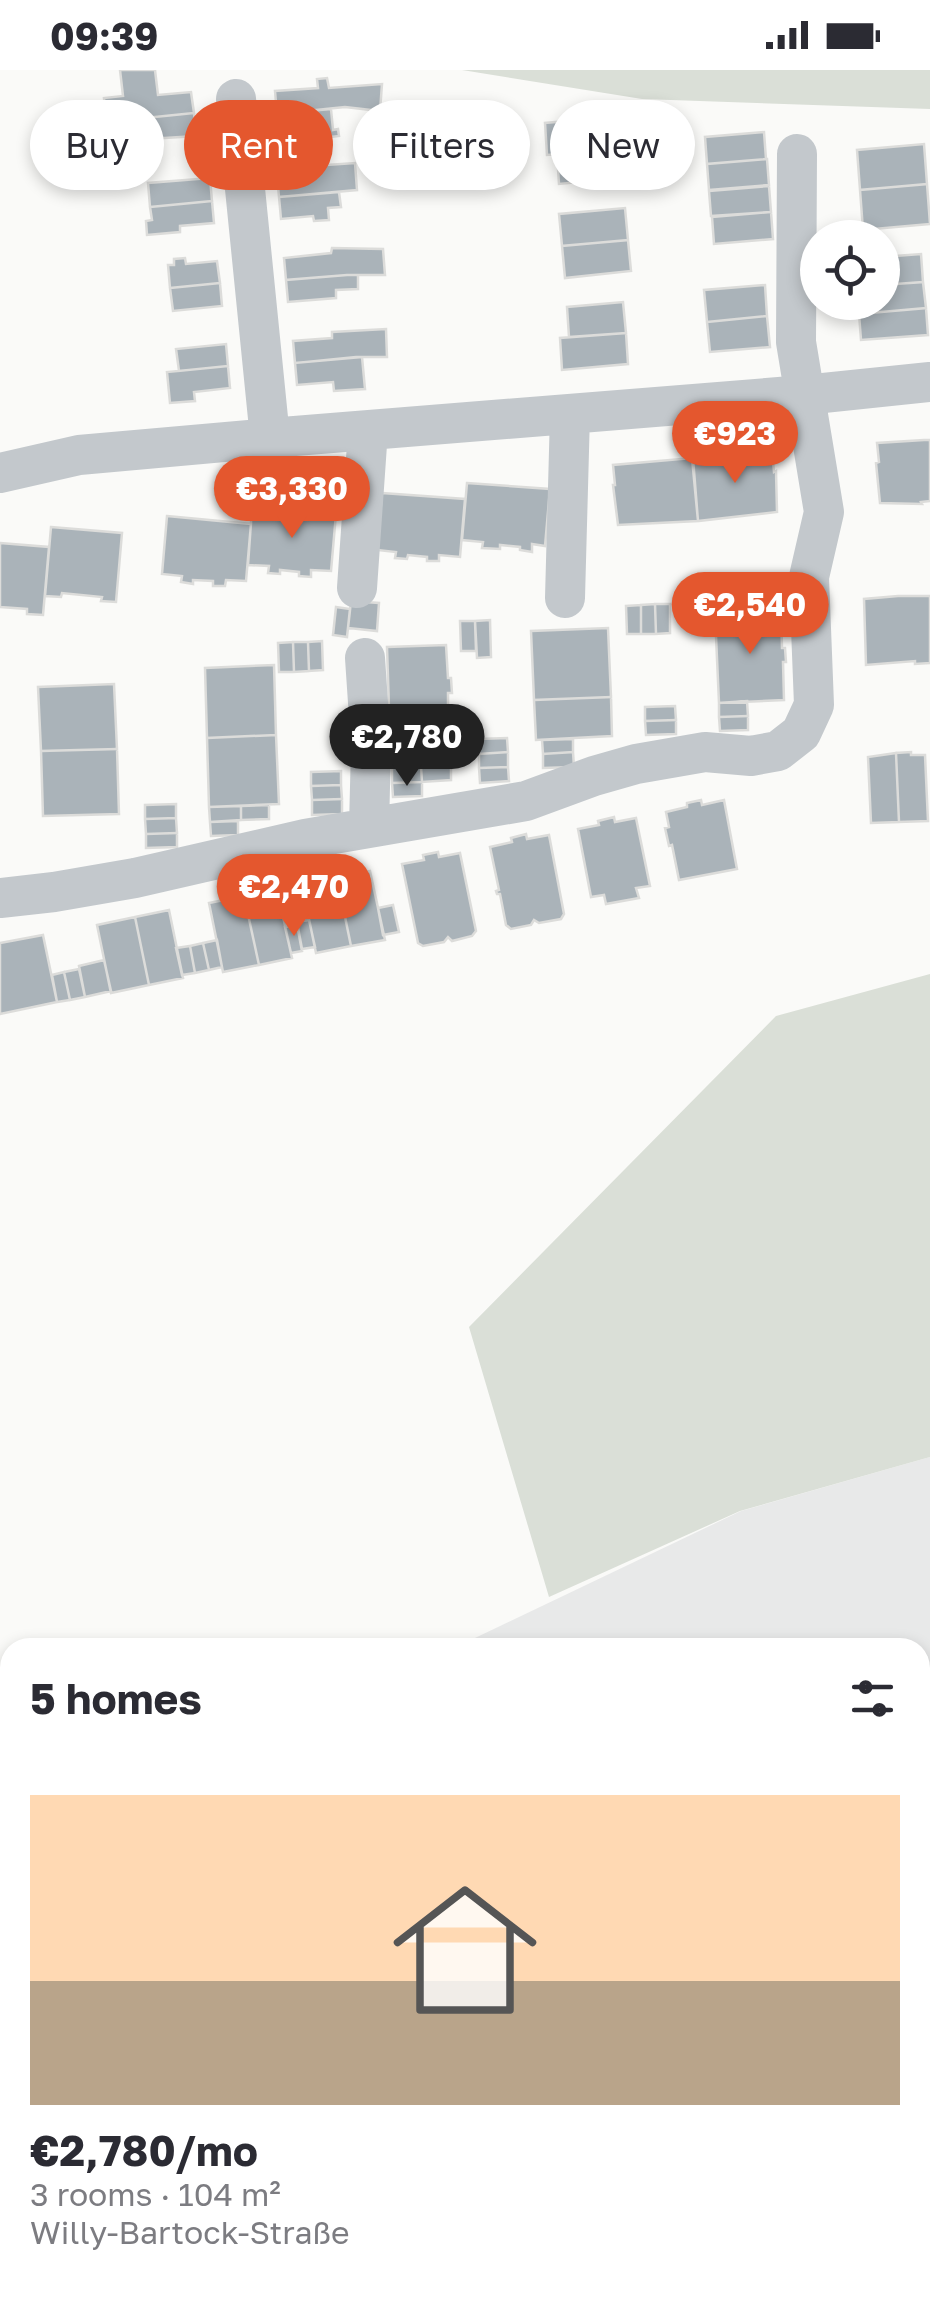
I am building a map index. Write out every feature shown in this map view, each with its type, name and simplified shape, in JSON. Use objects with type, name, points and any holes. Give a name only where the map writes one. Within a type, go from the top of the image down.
[{"type":"street","points":[[236,99],[270,438]]},
{"type":"street","points":[[0,898],[134,878],[305,839],[526,802],[636,764],[705,752],[751,756],[778,751],[800,733],[814,705],[809,578],[824,512],[796,342],[797,154]]},
{"type":"street","points":[[0,473],[79,455],[930,382]]},
{"type":"street","points":[[565,598],[570,414]]},
{"type":"street","points":[[358,588],[368,430]]},
{"type":"street","points":[[365,658],[371,748],[369,827]]},
{"type":"shaded area","points":[[462,70],[930,70],[930,109],[642,99]]},
{"type":"shaded area","points":[[930,974],[930,1457],[740,1511],[549,1597],[469,1327],[776,1016]]},
{"type":"shaded area","points":[[930,1457],[930,1638],[475,1638],[741,1511]]},
{"type":"building","points":[[120,70],[155,70],[158,95],[191,92],[192,100],[184,100],[184,114],[164,116],[164,100],[104,100],[123,96]]},
{"type":"building","points":[[327,78],[329,88],[382,84],[381,100],[353,100],[353,108],[333,108],[333,100],[276,100],[275,91],[318,88],[317,79]]},
{"type":"building","points":[[184,114],[184,137],[164,138],[164,116]]},
{"type":"building","points":[[545,123],[550,123],[550,155],[547,155]]},
{"type":"building","points":[[764,132],[766,159],[707,164],[705,137]]},
{"type":"building","points":[[924,144],[927,184],[860,190],[857,150]]},
{"type":"building","points":[[767,159],[769,185],[709,190],[707,164]]},
{"type":"building","points":[[353,163],[353,190],[357,190],[279,197],[278,190],[333,190],[333,165]]},
{"type":"building","points":[[184,180],[184,190],[211,190],[212,201],[150,207],[149,190],[164,190],[164,182]]},
{"type":"building","points":[[927,184],[930,224],[900,227],[900,220],[862,220],[860,190]]},
{"type":"building","points":[[769,186],[771,212],[711,216],[709,191]]},
{"type":"building","points":[[339,192],[341,207],[328,208],[329,220],[314,221],[313,216],[281,219],[279,197]]},
{"type":"building","points":[[212,201],[214,223],[180,226],[180,232],[147,235],[146,221],[152,220],[150,207]]},
{"type":"building","points":[[625,208],[628,240],[562,246],[559,214]]},
{"type":"building","points":[[771,212],[773,239],[714,244],[712,217]]},
{"type":"building","points":[[628,240],[631,271],[565,278],[562,246]]},
{"type":"building","points":[[332,248],[383,249],[385,275],[286,280],[284,258],[331,253]]},
{"type":"building","points":[[921,254],[923,282],[900,284],[900,256]]},
{"type":"building","points":[[185,258],[186,264],[217,261],[220,283],[170,288],[168,265],[174,265],[174,259]]},
{"type":"building","points":[[358,275],[358,289],[336,290],[336,298],[288,302],[286,280]]},
{"type":"building","points":[[923,282],[926,308],[900,310],[900,284]]},
{"type":"building","points":[[220,283],[222,306],[173,311],[170,288]]},
{"type":"building","points":[[765,285],[767,316],[707,322],[704,290]]},
{"type":"building","points":[[623,302],[626,333],[569,337],[567,307]]},
{"type":"building","points":[[926,308],[928,335],[861,340],[859,320],[900,320],[900,310]]},
{"type":"building","points":[[767,316],[770,347],[710,352],[707,322]]},
{"type":"building","points":[[386,329],[387,357],[295,363],[293,341],[332,338],[332,332]]},
{"type":"building","points":[[626,333],[628,364],[562,370],[560,338]]},
{"type":"building","points":[[226,344],[228,366],[179,371],[176,349]]},
{"type":"building","points":[[362,357],[365,389],[334,391],[333,382],[297,385],[295,363]]},
{"type":"building","points":[[228,366],[230,388],[194,392],[195,401],[170,403],[167,372]]},
{"type":"building","points":[[930,440],[930,501],[880,503],[877,443]]},
{"type":"building","points":[[772,451],[777,512],[698,521],[693,458]]},
{"type":"building","points":[[692,458],[698,521],[618,525],[613,465]]},
{"type":"building","points":[[467,483],[550,489],[545,546],[532,544],[532,552],[500,545],[500,549],[482,548],[483,542],[462,540]]},
{"type":"building","points":[[382,493],[465,499],[460,557],[439,555],[439,561],[427,561],[427,557],[408,555],[407,559],[395,558],[396,552],[377,550]]},
{"type":"building","points":[[252,508],[336,514],[331,571],[311,570],[311,577],[280,570],[280,574],[268,573],[269,566],[248,565]]},
{"type":"building","points":[[167,516],[251,524],[246,581],[226,580],[225,586],[213,586],[213,581],[193,580],[193,584],[181,582],[182,576],[162,574]]},
{"type":"building","points":[[51,527],[122,533],[116,602],[62,593],[61,597],[45,596]]},
{"type":"building","points":[[0,543],[49,547],[43,615],[0,607]]},
{"type":"building","points":[[930,596],[930,663],[866,665],[864,599]]},
{"type":"building","points":[[351,601],[379,603],[377,631],[348,628]]},
{"type":"building","points":[[655,604],[656,634],[641,634],[641,605]]},
{"type":"building","points":[[655,604],[670,604],[670,633],[656,634]]},
{"type":"building","points":[[641,605],[641,634],[627,634],[626,606]]},
{"type":"building","points":[[336,607],[350,609],[347,637],[333,635]]},
{"type":"building","points":[[781,611],[786,662],[784,700],[719,703],[715,614]]},
{"type":"building","points":[[490,620],[491,657],[477,658],[475,621]]},
{"type":"building","points":[[460,621],[475,621],[476,651],[461,651]]},
{"type":"building","points":[[608,628],[611,697],[534,700],[531,631]]},
{"type":"building","points":[[322,641],[323,670],[309,671],[308,642]]},
{"type":"building","points":[[293,642],[294,672],[279,672],[278,643]]},
{"type":"building","points":[[293,642],[308,642],[309,671],[294,672]]},
{"type":"building","points":[[446,645],[452,693],[448,693],[448,705],[389,708],[387,647]]},
{"type":"building","points":[[274,665],[276,735],[207,738],[205,668]]},
{"type":"building","points":[[114,684],[117,749],[41,751],[38,687]]},
{"type":"building","points":[[611,697],[612,736],[536,740],[534,700]]},
{"type":"building","points":[[747,701],[748,716],[719,717],[719,703]]},
{"type":"building","points":[[448,705],[453,732],[449,732],[451,766],[392,768],[389,708]]},
{"type":"building","points":[[675,706],[676,720],[645,721],[645,707]]},
{"type":"building","points":[[748,716],[748,730],[720,731],[719,717]]},
{"type":"building","points":[[676,720],[676,734],[646,735],[645,721]]},
{"type":"building","points":[[276,735],[279,804],[209,807],[207,738]]},
{"type":"building","points":[[507,738],[508,752],[479,754],[478,739]]},
{"type":"building","points":[[573,739],[573,752],[543,754],[542,740]]},
{"type":"building","points":[[117,749],[119,814],[43,816],[41,751]]},
{"type":"building","points":[[508,752],[508,767],[479,768],[479,754]]},
{"type":"building","points":[[573,752],[574,767],[543,768],[543,754]]},
{"type":"building","points":[[896,753],[925,755],[928,821],[899,822]]},
{"type":"building","points":[[896,753],[899,822],[871,823],[868,757]]},
{"type":"building","points":[[451,766],[451,780],[422,782],[421,767]]},
{"type":"building","points":[[421,767],[422,782],[392,783],[392,768]]},
{"type":"building","points":[[508,767],[509,781],[480,783],[479,768]]},
{"type":"building","points":[[341,771],[341,785],[311,786],[311,772]]},
{"type":"building","points":[[422,782],[422,796],[393,797],[392,783]]},
{"type":"building","points":[[341,785],[342,799],[312,800],[311,786]]},
{"type":"building","points":[[342,799],[342,814],[312,815],[312,800]]},
{"type":"building","points":[[701,800],[702,805],[724,800],[737,869],[679,880],[665,828],[669,827],[666,812]]},
{"type":"building","points":[[176,804],[176,818],[145,819],[145,805]]},
{"type":"building","points":[[269,805],[269,819],[241,820],[241,806]]},
{"type":"building","points":[[241,806],[241,820],[210,822],[209,807]]},
{"type":"building","points":[[614,817],[615,822],[636,818],[650,886],[636,888],[639,898],[606,904],[604,895],[591,897],[578,829]]},
{"type":"building","points":[[176,818],[177,833],[146,834],[145,819]]},
{"type":"building","points":[[238,821],[238,835],[211,836],[210,822]]},
{"type":"building","points":[[177,833],[177,847],[146,848],[146,834]]},
{"type":"building","points":[[526,834],[527,839],[549,835],[564,914],[561,919],[539,923],[534,920],[531,925],[511,929],[506,925],[496,891],[499,890],[490,847]]},
{"type":"building","points":[[438,852],[439,857],[460,853],[476,931],[472,936],[452,941],[448,937],[444,942],[423,946],[418,943],[402,864],[424,860],[423,855]]},
{"type":"building","points":[[370,871],[385,940],[351,946],[337,878]]},
{"type":"building","points":[[337,878],[351,946],[316,953],[302,885]]},
{"type":"building","points":[[277,889],[292,958],[259,965],[244,896]]},
{"type":"building","points":[[244,896],[259,965],[223,972],[209,903]]},
{"type":"building","points":[[393,905],[399,932],[383,935],[378,908]]},
{"type":"building","points":[[169,910],[183,978],[149,985],[135,917]]},
{"type":"building","points":[[135,917],[149,985],[111,993],[97,925]]},
{"type":"building","points":[[309,920],[315,947],[302,949],[297,922]]},
{"type":"building","points":[[297,925],[302,951],[291,953],[285,927]]},
{"type":"building","points":[[43,935],[57,1002],[0,1014],[0,943]]},
{"type":"building","points":[[217,940],[222,967],[209,970],[203,943]]},
{"type":"building","points":[[203,943],[209,970],[195,973],[190,946]]},
{"type":"building","points":[[190,946],[195,973],[182,975],[176,948]]},
{"type":"building","points":[[104,960],[111,991],[85,997],[79,966]]},
{"type":"building","points":[[79,969],[85,997],[70,1000],[64,972]]},
{"type":"building","points":[[64,972],[70,1000],[57,1002],[52,975]]}]
